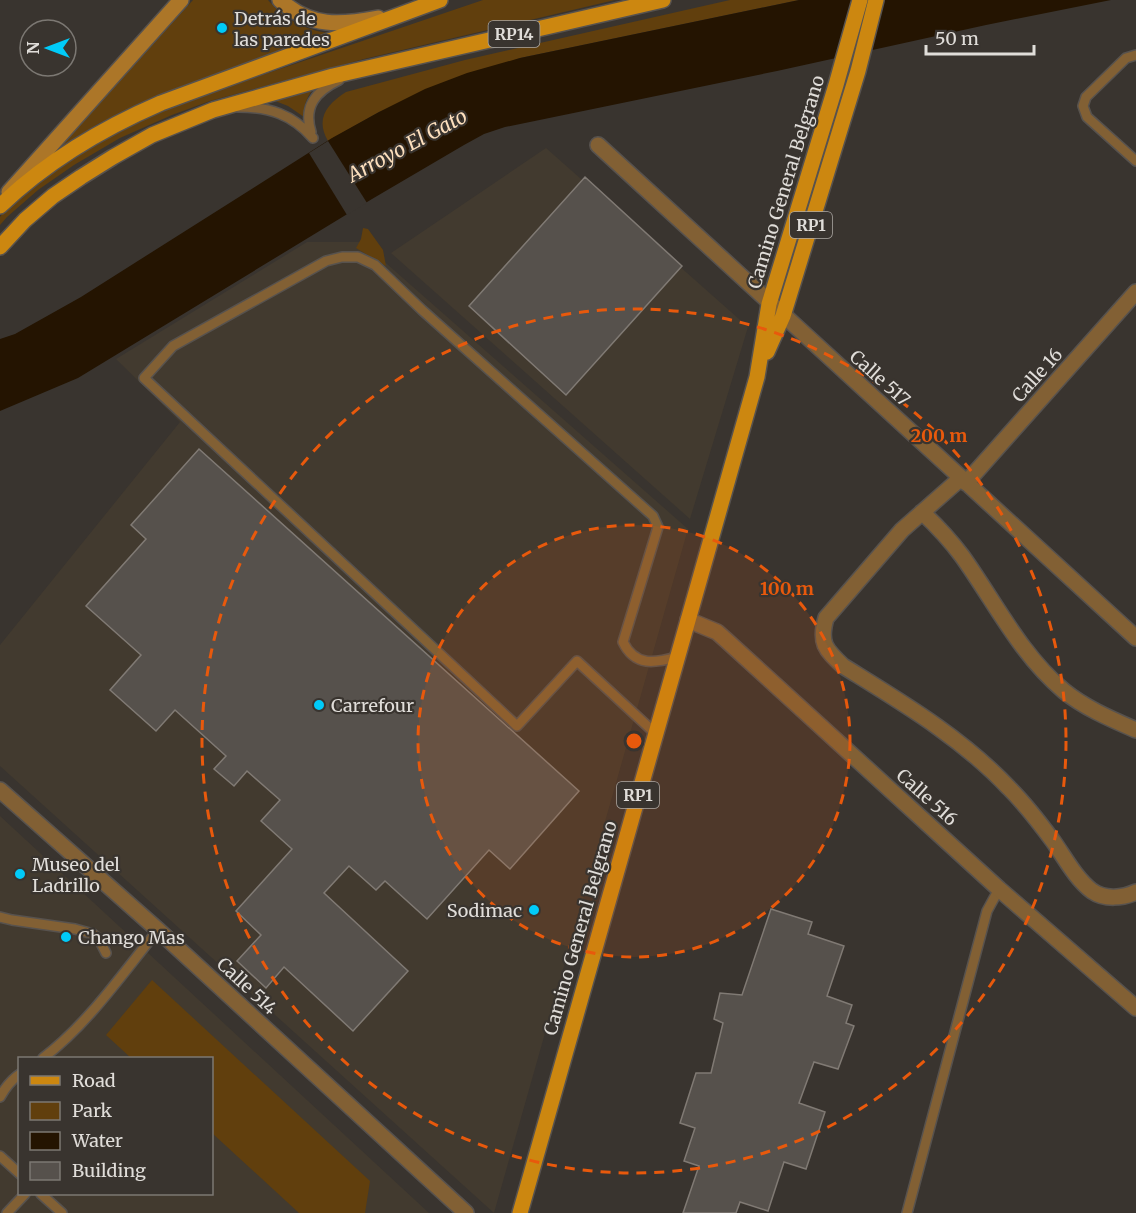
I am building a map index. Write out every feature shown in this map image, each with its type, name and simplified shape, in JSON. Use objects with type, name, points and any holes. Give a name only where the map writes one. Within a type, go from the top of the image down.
[{"type":"main road","points":[[0,203],[181,0]]},
{"type":"main road","points":[[280,0],[303,16],[325,23],[352,23],[396,15]]},
{"type":"main road","points":[[0,203],[83,141],[131,116],[440,0]]},
{"type":"main road","name":"RP14","points":[[0,247],[32,214],[81,177],[152,135],[213,110],[322,79],[663,0]]},
{"type":"main road","name":"Camino General Belgrano","points":[[520,1213],[757,377],[769,304],[860,0]]},
{"type":"main road","name":"Camino General Belgrano","points":[[757,377],[783,316],[858,71],[876,0]]},
{"type":"street","name":"Calle 517","points":[[598,146],[1136,638]]},
{"type":"street","name":"Calle 16","points":[[1136,292],[963,480],[902,530],[826,618],[822,632],[824,644],[843,666],[930,720],[1008,786],[1036,817],[1078,877],[1095,893],[1110,897],[1123,897],[1136,892]]},
{"type":"street","points":[[922,512],[940,528],[962,556],[1025,650],[1043,671],[1082,704],[1136,730]]},
{"type":"street","name":"Calle 516","points":[[688,620],[717,632],[999,889],[1136,1008]]},
{"type":"street","name":"Calle 514","points":[[0,790],[158,930],[466,1213]]},
{"type":"lane","points":[[1136,56],[1126,58],[1086,97],[1083,106],[1087,117],[1136,161]]},
{"type":"lane","points":[[200,115],[236,107],[264,109],[289,118],[303,127],[313,138],[308,115],[314,99],[332,83],[364,69]]},
{"type":"lane","points":[[656,733],[577,661],[517,726],[144,378],[173,346],[326,261],[342,257],[357,257],[375,265],[653,516],[658,527],[623,642],[627,651],[640,660],[656,663],[677,657]]},
{"type":"lane","points":[[906,1213],[987,911],[999,889]]},
{"type":"lane","points":[[0,917],[93,934],[99,939],[106,953]]},
{"type":"lane","points":[[45,1057],[85,1019],[158,930]]},
{"type":"lane","points":[[0,1097],[6,1086],[18,1075]]},
{"type":"lane","points":[[0,1155],[18,1172]]},
{"type":"lane","points":[[7,1213],[24,1195]]},
{"type":"lane","points":[[42,1195],[58,1212]]},
{"type":"shaded area","points":[[546,148],[748,327],[690,519],[391,253]]},
{"type":"shaded area","name":"Carrefour","points":[[307,242],[362,242],[688,529],[494,1213],[0,766],[0,645],[180,422],[116,359]]},
{"type":"shaded area","name":"Chango Mas","points":[[0,816],[429,1213],[0,1213]]},
{"type":"green space","points":[[193,0],[268,0],[295,22],[328,33],[161,95],[98,124],[64,145],[63,144]]},
{"type":"green space","points":[[483,0],[615,0],[364,59],[210,101],[120,138],[74,165],[38,190],[0,225],[2,214],[52,172],[117,132],[144,119],[206,94]]},
{"type":"green space","points":[[730,0],[799,0],[520,58],[379,112],[328,141],[324,133],[325,113],[333,102],[346,92],[465,60]]},
{"type":"green space","points":[[315,86],[306,100],[304,117],[288,106],[270,99]]},
{"type":"green space","points":[[363,228],[368,229],[383,250],[386,266],[356,248]]},
{"type":"green space","points":[[152,980],[370,1181],[365,1213],[299,1213],[213,1134],[213,1057],[130,1057],[106,1035]]},
{"type":"water","name":"Arroyo El Gato","points":[[799,0],[1111,0],[505,127],[484,134],[372,199],[78,378],[0,411],[0,339],[15,334],[81,297],[332,138],[379,112],[425,89],[467,73],[520,58]]},
{"type":"pier","points":[[328,141],[367,203],[347,215],[309,153]]},
{"type":"building","points":[[585,177],[682,266],[566,395],[469,306]]},
{"type":"building","points":[[199,449],[579,791],[510,869],[489,850],[427,919],[385,881],[376,890],[349,866],[324,893],[408,971],[353,1031],[284,967],[266,988],[237,961],[261,935],[236,911],[292,849],[261,821],[280,800],[247,771],[234,786],[214,769],[226,756],[175,710],[156,731],[110,690],[141,655],[86,606],[146,539],[131,525]]},
{"type":"building","points":[[771,909],[812,922],[808,934],[844,946],[827,996],[852,1005],[846,1023],[854,1026],[838,1069],[814,1062],[799,1103],[825,1112],[806,1169],[784,1162],[768,1211],[740,1202],[736,1213],[683,1213],[699,1166],[684,1161],[695,1128],[680,1123],[696,1073],[711,1073],[723,1023],[714,1019],[720,993],[742,995]]},
{"type":"place","name":"Detrás de las paredes","points":[[222,28]]},
{"type":"place","name":"Carrefour","points":[[319,705]]},
{"type":"place","name":"Museo del Ladrillo","points":[[20,874]]},
{"type":"place","name":"Sodimac","points":[[534,910]]},
{"type":"place","name":"Chango Mas","points":[[66,937]]}]
